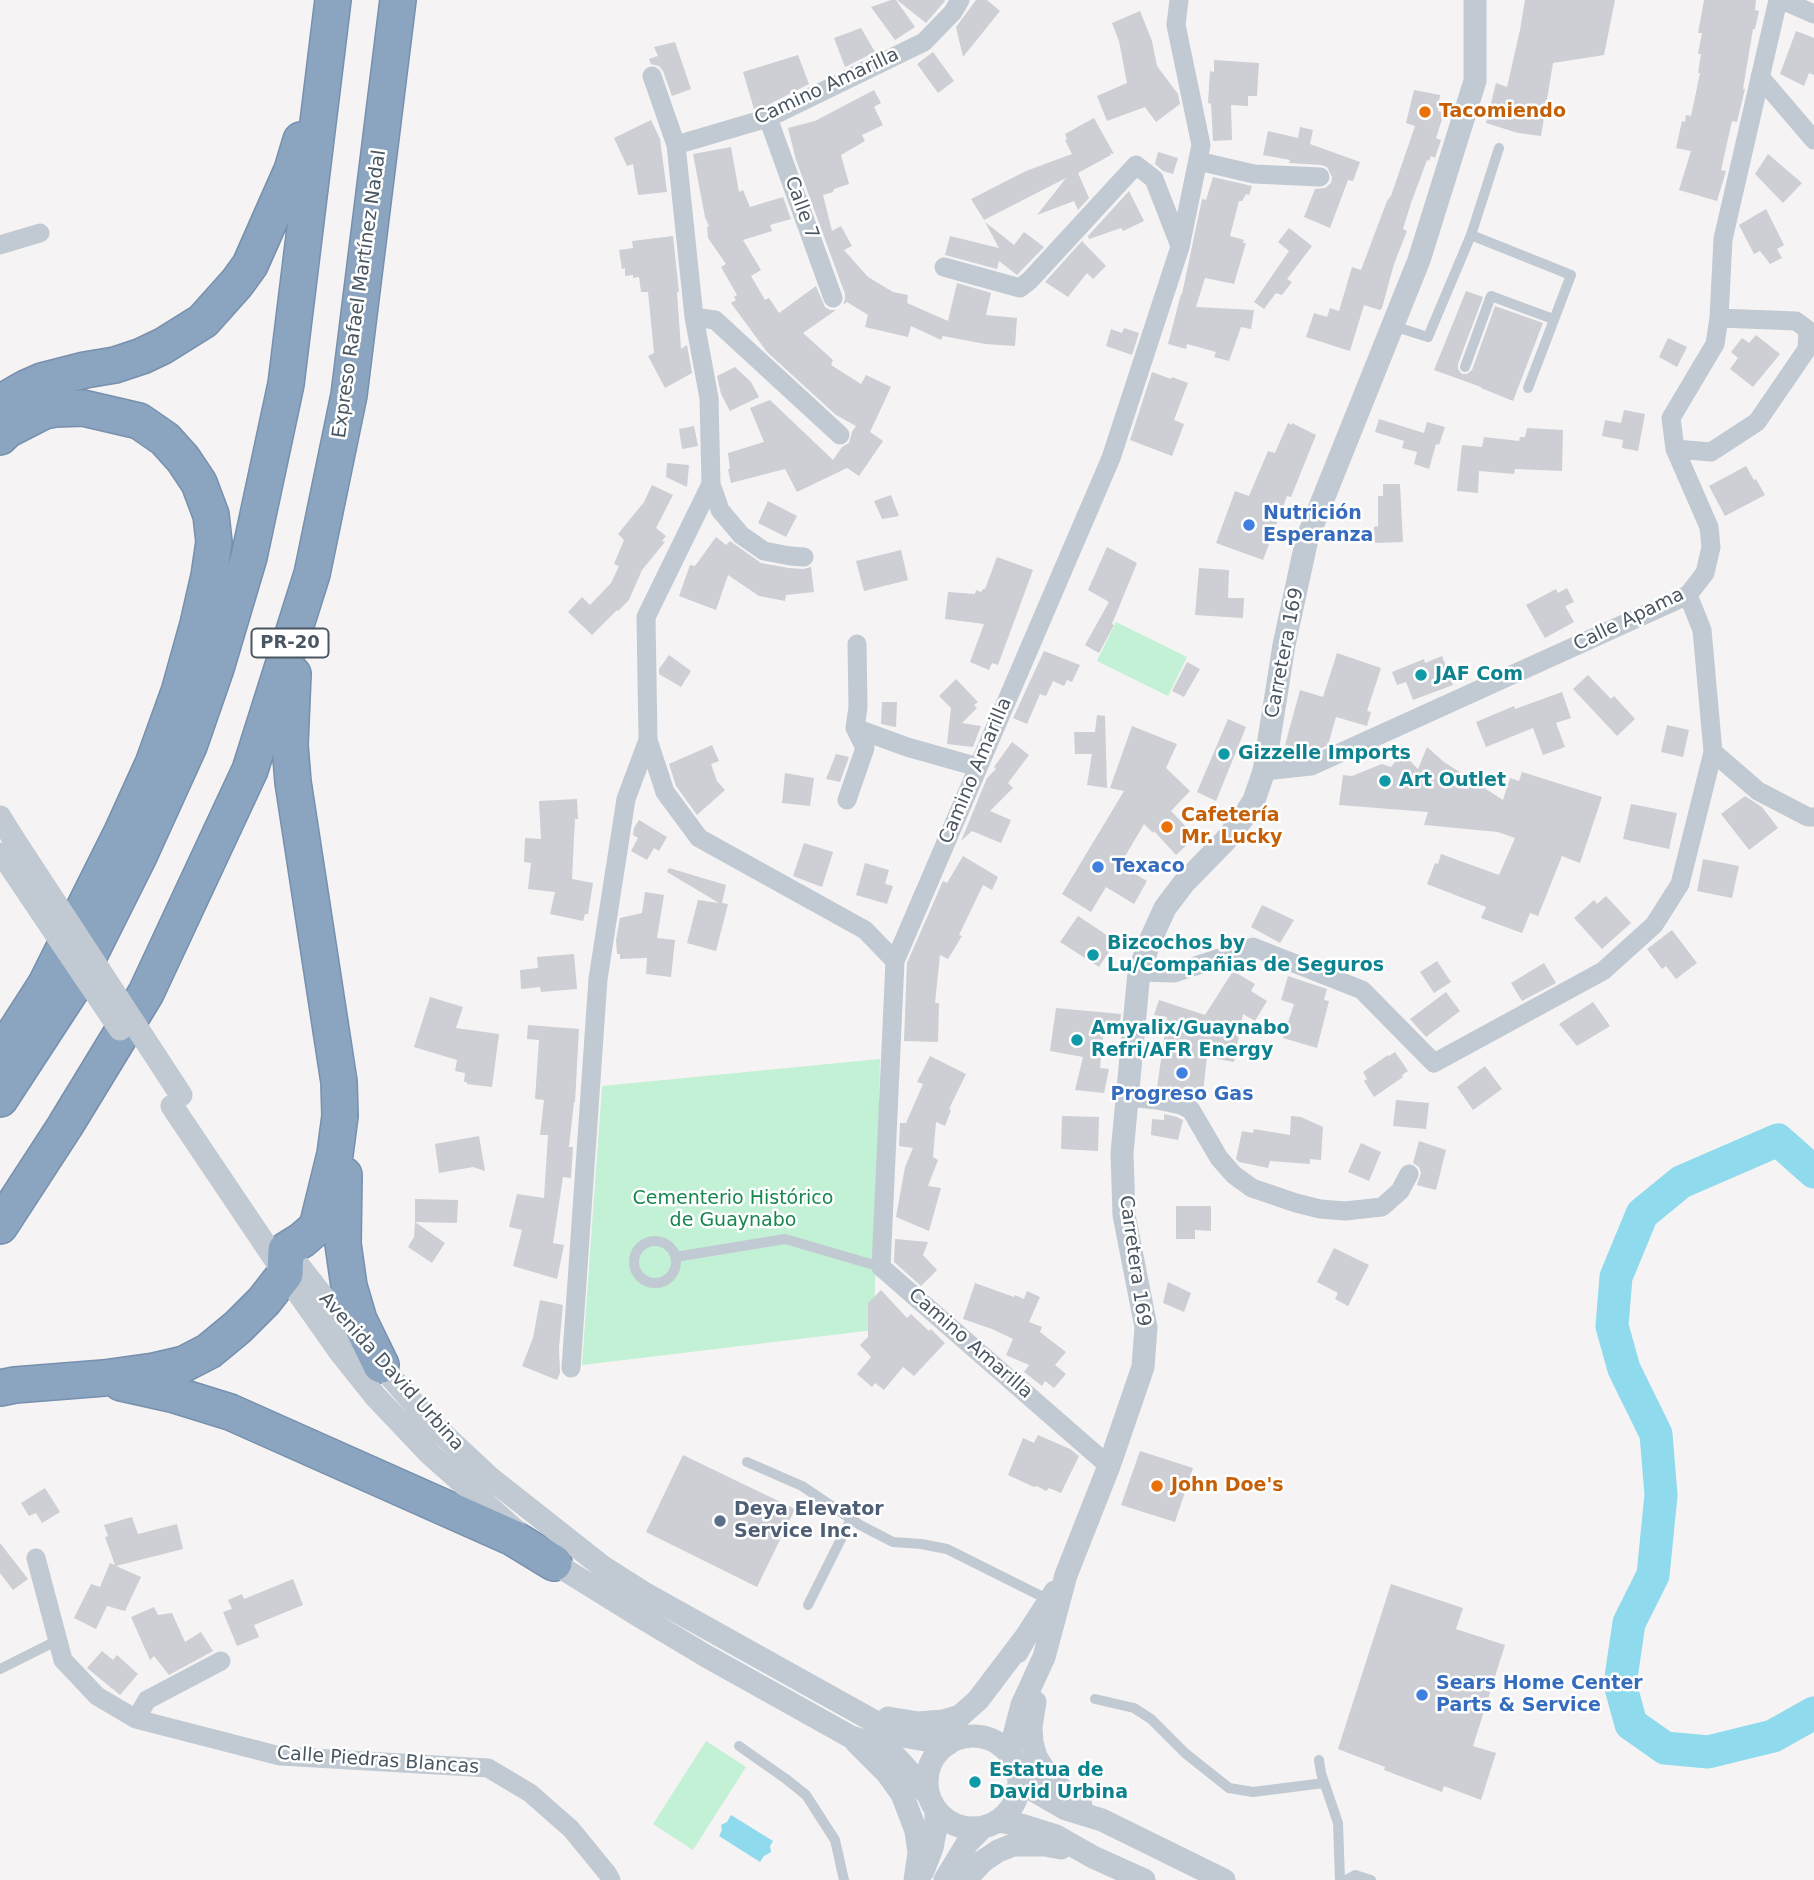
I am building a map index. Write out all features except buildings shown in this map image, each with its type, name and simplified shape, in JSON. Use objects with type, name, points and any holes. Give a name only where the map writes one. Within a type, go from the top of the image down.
[{"type":"highway","name":"Expreso Rafael Martínez Nadal","points":[[0,1226],[65,1126],[145,993],[250,770],[312,574],[349,396],[398,0]]},
{"type":"highway","points":[[0,403],[42,381],[115,365],[142,356],[189,331],[220,303],[250,265],[292,170],[332,12]]},
{"type":"highway","name":"PR-20","points":[[0,1100],[75,984],[139,856],[189,746],[216,668],[249,557],[286,384],[332,12]]},
{"type":"highway","points":[[0,437],[7,430],[32,417],[55,409],[83,408],[139,421],[165,439],[199,483],[211,515],[214,542],[198,624],[153,764],[46,984],[0,1053]]},
{"type":"highway","points":[[301,607],[292,684],[290,745],[293,782],[339,1082],[344,1140],[343,1244],[349,1286],[359,1320],[380,1364]]},
{"type":"highway","points":[[0,1388],[154,1371],[184,1364],[209,1351],[264,1301],[286,1262],[302,1240],[317,1227],[335,1154],[340,1116]]},
{"type":"highway","points":[[104,1378],[230,1412],[513,1538],[554,1563]]},
{"type":"street","name":"Camino Amarilla","points":[[676,145],[768,118],[924,42],[953,12],[960,0]]},
{"type":"street","name":"Camino Amarilla","points":[[1109,1466],[881,1267],[895,961],[1111,458],[1180,247],[1201,145],[1176,25],[1179,0]]},
{"type":"street","name":"Carretera 169","points":[[1014,1765],[1022,1705],[1044,1657],[1066,1575],[1109,1466],[1143,1367],[1146,1328],[1124,1215],[1122,1153],[1139,972],[1166,908],[1184,883],[1225,841],[1254,800],[1264,771],[1284,645],[1307,539],[1419,260],[1475,81],[1475,0]]},
{"type":"street","points":[[1780,0],[1814,14]]},
{"type":"street","name":"Calle Apama","points":[[1264,771],[1311,766],[1688,595],[1705,573],[1711,547],[1709,527],[1675,449],[1671,418],[1715,344],[1723,239],[1780,0]]},
{"type":"street","points":[[652,76],[676,145],[694,317],[709,398],[711,484],[720,510],[741,536],[764,551],[804,557]]},
{"type":"street","points":[[1760,77],[1814,140]]},
{"type":"street","name":"Calle 7","points":[[768,118],[833,298]]},
{"type":"street","points":[[1198,161],[1254,174],[1320,177]]},
{"type":"street","points":[[944,267],[1020,288],[1136,165],[1154,179],[1180,247]]},
{"type":"street","points":[[0,245],[40,233]]},
{"type":"street","points":[[694,317],[715,320],[840,435]]},
{"type":"street","points":[[1675,449],[1712,452],[1757,422],[1807,349],[1808,330],[1796,321],[1719,318]]},
{"type":"street","points":[[711,484],[646,617],[648,740],[665,792],[699,838],[865,930],[895,961]]},
{"type":"street","points":[[1139,972],[1174,973],[1253,947],[1362,990],[1434,1063],[1603,971],[1654,925],[1680,884],[1713,752],[1702,630],[1688,595]]},
{"type":"street","points":[[846,800],[865,748],[855,728],[858,707],[857,644]]},
{"type":"street","points":[[855,728],[907,747],[978,767]]},
{"type":"street","points":[[571,1368],[598,979],[626,799],[648,740]]},
{"type":"street","points":[[1713,752],[1758,791],[1808,817],[1814,817]]},
{"type":"street","name":"Avenida David Urbina","points":[[0,817],[5,848],[286,1262],[340,1352],[404,1427],[430,1454],[554,1563],[659,1628],[851,1737],[876,1744],[895,1756],[932,1803]]},
{"type":"street","points":[[1127,1097],[1157,1100],[1191,1110],[1219,1158],[1234,1175],[1252,1188],[1296,1203],[1345,1211],[1382,1207],[1400,1191],[1409,1174]]},
{"type":"street","name":"Avenida David Urbina","points":[[286,1262],[339,1317],[430,1422],[489,1478],[603,1567],[644,1593],[897,1734],[955,1741]]},
{"type":"street","name":"Calle Piedras Blancas","points":[[36,1558],[63,1660],[97,1696],[136,1718],[280,1756],[488,1768],[530,1793],[571,1829],[611,1880]]},
{"type":"street","name":"Carretera 169","points":[[955,1741],[984,1714],[1025,1638],[1066,1575]]},
{"type":"street","points":[[849,1707],[894,1720],[918,1723],[943,1721],[960,1716],[978,1700],[1025,1638]]},
{"type":"street","points":[[1044,1657],[1031,1726],[1032,1743],[1050,1779],[1102,1820]]},
{"type":"street","points":[[136,1718],[147,1700],[221,1661]]},
{"type":"street","points":[[851,1737],[887,1773],[902,1794],[916,1831],[919,1853],[917,1880]]},
{"type":"street","points":[[917,1880],[936,1828],[927,1781],[930,1766],[937,1754],[955,1741],[985,1738],[999,1745],[1027,1786],[1039,1795],[1066,1809],[1102,1820],[1224,1880]]},
{"type":"street","points":[[945,1880],[968,1842],[1008,1811],[1016,1798],[1014,1765]]},
{"type":"street","points":[[932,1803],[947,1820],[961,1827],[1021,1825],[1056,1836],[1093,1857],[1144,1880]]},
{"type":"street","points":[[965,1880],[983,1861],[1013,1845],[1045,1845],[1093,1857]]},
{"type":"lane","points":[[1393,325],[1428,337],[1471,235],[1499,148]]},
{"type":"lane","points":[[1471,235],[1571,275],[1528,388]]},
{"type":"lane","points":[[1465,366],[1491,296],[1553,319]]},
{"type":"lane","points":[[675,1257],[785,1239],[881,1267]]},
{"type":"lane","points":[[648,1242],[663,1243],[672,1249],[675,1257],[676,1264],[672,1274],[659,1283],[644,1280],[634,1268],[636,1252],[648,1242]]},
{"type":"lane","points":[[747,1462],[802,1486],[851,1519],[894,1542],[947,1549],[1050,1600]]},
{"type":"lane","points":[[808,1605],[851,1519]]},
{"type":"lane","points":[[0,1669],[58,1640]]},
{"type":"lane","points":[[1095,1699],[1134,1708],[1151,1719],[1185,1753],[1229,1788],[1253,1792],[1324,1783]]},
{"type":"lane","points":[[739,1746],[806,1795],[835,1840],[844,1880]]},
{"type":"lane","points":[[1319,1760],[1338,1824],[1340,1880]]},
{"type":"lane","points":[[1346,1880],[1355,1875],[1371,1880]]},
{"type":"green space","points":[[1116,622],[1187,657],[1168,696],[1097,661]]},
{"type":"green space","name":"Cementerio Histórico de Guaynabo","points":[[880,1059],[874,1330],[582,1365],[602,1086]]},
{"type":"green space","points":[[706,1741],[746,1767],[693,1850],[653,1824]]},
{"type":"water","points":[[731,1815],[773,1841],[771,1852],[760,1862],[719,1836],[721,1825],[727,1822]]},
{"type":"waterway","points":[[1814,1172],[1778,1140],[1681,1182],[1642,1214],[1616,1277],[1612,1326],[1624,1369],[1656,1434],[1661,1495],[1653,1575],[1629,1623],[1620,1684],[1631,1724],[1665,1748],[1708,1752],[1773,1736],[1814,1713]]},
{"type":"place","name":"Tacomiendo","points":[[1425,112]]},
{"type":"place","name":"Nutrición Esperanza","points":[[1249,525]]},
{"type":"place","name":"JAF Com","points":[[1421,675]]},
{"type":"place","name":"Gizzelle Imports","points":[[1224,754]]},
{"type":"place","name":"Art Outlet","points":[[1385,781]]},
{"type":"place","name":"Cafetería Mr. Lucky","points":[[1167,827]]},
{"type":"place","name":"Texaco","points":[[1098,867]]},
{"type":"place","name":"Bizcochos by Lu/Compañias de Seguros","points":[[1093,955]]},
{"type":"place","name":"Amyalix/Guaynabo Refri/AFR Energy","points":[[1077,1040]]},
{"type":"place","name":"Progreso Gas","points":[[1182,1073]]},
{"type":"place","name":"John Doe's","points":[[1157,1486]]},
{"type":"place","name":"Deya Elevator Service Inc.","points":[[720,1521]]},
{"type":"place","name":"Sears Home Center Parts & Service","points":[[1422,1695]]},
{"type":"place","name":"Estatua de David Urbina","points":[[975,1782]]}]
